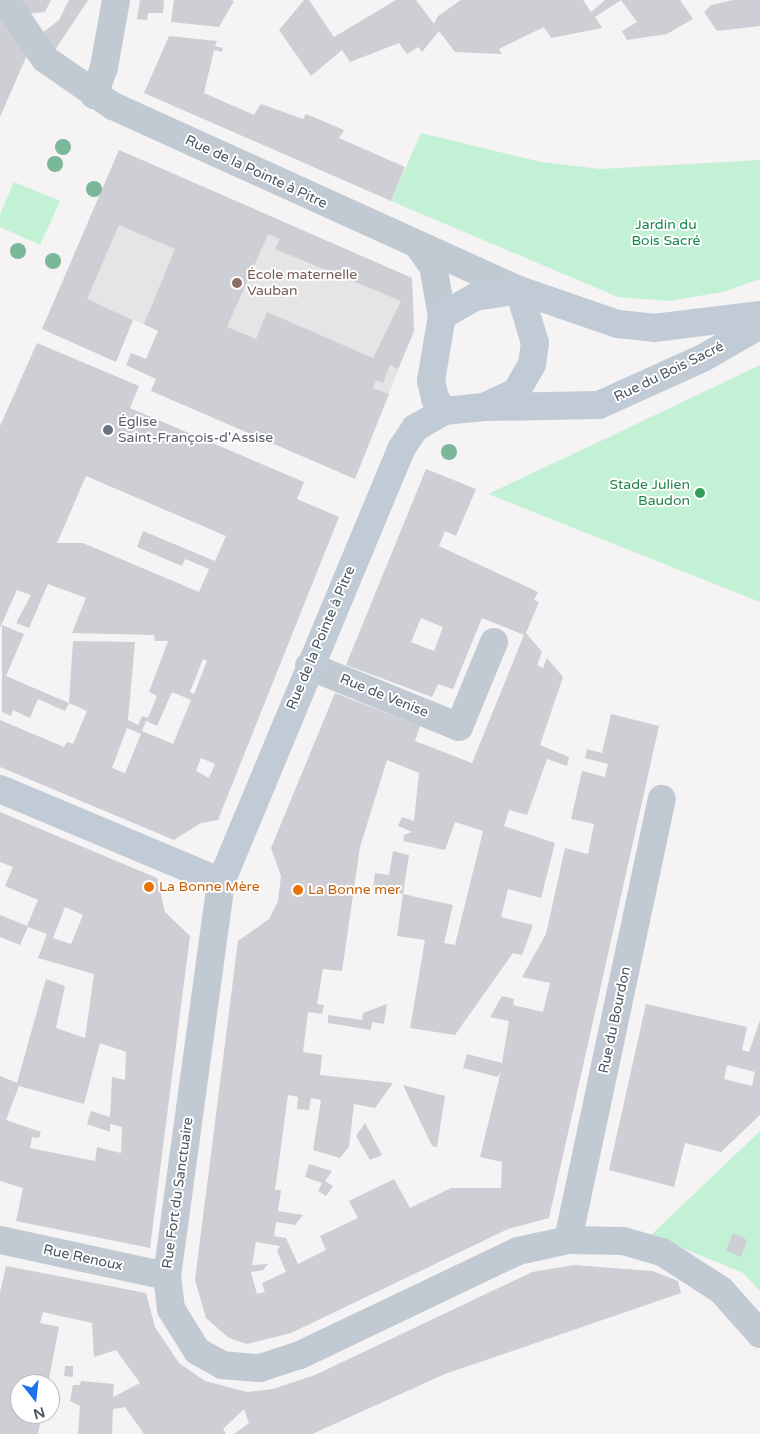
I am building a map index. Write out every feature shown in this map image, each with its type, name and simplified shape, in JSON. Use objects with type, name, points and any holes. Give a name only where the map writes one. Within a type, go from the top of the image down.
[{"type":"street","name":"Rue de la Pointe à Pitre","points":[[5,0],[45,59],[94,95],[419,248],[519,290],[535,343],[532,364],[516,392],[484,407],[444,411],[415,428],[401,449],[309,666],[221,882]]},
{"type":"street","points":[[94,95],[104,67],[116,0]]},
{"type":"street","name":"Rue de la Pointe à Pitre","points":[[419,248],[433,266],[442,316],[431,381],[435,398],[444,411]]},
{"type":"street","name":"Rue du Bois Sacré","points":[[442,316],[475,297],[519,290],[618,324],[654,328],[760,316]]},
{"type":"street","name":"Rue du Bois Sacré","points":[[484,407],[599,405],[703,358],[760,325]]},
{"type":"street","name":"Rue de Venise","points":[[309,666],[459,727],[494,642]]},
{"type":"street","points":[[0,789],[221,882]]},
{"type":"street","name":"Rue du Bourdon","points":[[568,1240],[662,799]]},
{"type":"street","name":"Rue Fort du Sanctuaire","points":[[221,882],[167,1276],[170,1309],[196,1351],[222,1365],[260,1368],[300,1355],[518,1251],[568,1240],[623,1241],[662,1252],[720,1290],[760,1334]]},
{"type":"street","name":"Rue Renoux","points":[[0,1240],[167,1276]]},
{"type":"shaded area","name":"École maternelle Vauban","points":[[119,150],[412,278],[414,331],[376,425],[60,288]]},
{"type":"green space","name":"Jardin du Bois Sacré","points":[[421,133],[541,162],[600,169],[760,160],[760,279],[723,292],[669,301],[618,297],[391,201]]},
{"type":"green space","points":[[14,182],[60,201],[40,245],[0,227],[0,214]]},
{"type":"green space","points":[[760,365],[760,602],[488,494],[607,438]]},
{"type":"green space","points":[[760,1131],[760,1291],[743,1273],[651,1235]]},
{"type":"building","points":[[17,0],[51,0],[45,12],[25,14]]},
{"type":"building","points":[[69,0],[88,0],[55,50],[41,34],[59,20]]},
{"type":"building","points":[[140,0],[164,0],[163,13],[148,13],[147,20],[137,19]]},
{"type":"building","points":[[174,0],[234,1],[219,27],[171,22]]},
{"type":"building","points":[[304,0],[309,0],[334,37],[396,0],[416,0],[434,24],[438,16],[461,0],[583,0],[591,12],[605,0],[621,0],[595,17],[602,28],[551,38],[544,27],[499,49],[502,54],[455,52],[439,31],[422,52],[418,47],[407,54],[399,43],[350,62],[342,50],[311,76],[279,30]]},
{"type":"building","points":[[621,0],[680,0],[693,19],[667,34],[627,40],[622,31],[637,22]]},
{"type":"building","points":[[733,0],[760,0],[760,26],[717,31],[704,12],[711,5]]},
{"type":"building","points":[[0,14],[27,55],[0,117]]},
{"type":"building","points":[[169,36],[217,41],[215,46],[223,48],[222,52],[214,50],[204,93],[254,115],[261,104],[303,119],[306,114],[344,130],[339,138],[405,167],[391,201],[144,93]]},
{"type":"building","name":"École maternelle Vauban","points":[[119,150],[412,278],[414,331],[398,369],[390,365],[383,383],[376,380],[373,388],[389,394],[355,479],[151,391],[156,379],[126,365],[131,353],[146,359],[158,331],[144,324],[175,249],[119,225],[87,299],[133,320],[116,362],[42,329]],"holes":[[[268,234],[280,239],[275,249],[401,301],[373,358],[267,312],[256,339],[227,327]]]},
{"type":"building","points":[[37,343],[139,386],[130,408],[304,482],[297,499],[339,517],[218,820],[201,823],[174,840],[0,767],[0,720],[64,747],[67,742],[73,744],[87,711],[69,703],[73,641],[135,642],[128,720],[138,725],[142,716],[148,718],[157,696],[149,692],[168,641],[155,641],[154,635],[72,633],[86,598],[48,584],[29,628],[16,623],[31,595],[17,590],[0,628],[0,426]],"holes":[[[86,476],[226,536],[215,561],[143,531],[137,547],[182,566],[185,559],[209,569],[199,592],[83,543],[57,543]],[[203,659],[207,661],[194,694],[190,692]],[[172,692],[191,700],[173,744],[142,731],[146,721],[157,726]],[[127,728],[141,734],[125,773],[112,768]],[[201,758],[215,764],[209,778],[196,771]]]},
{"type":"building","points":[[426,469],[476,489],[456,536],[445,531],[439,546],[538,592],[534,600],[539,602],[526,633],[542,652],[537,665],[543,668],[547,658],[563,677],[540,745],[569,757],[567,766],[547,759],[527,815],[509,810],[504,826],[555,843],[541,898],[508,889],[501,917],[533,925],[522,955],[513,953],[455,1035],[410,1028],[425,940],[397,936],[403,894],[453,905],[444,943],[455,945],[483,831],[455,822],[445,850],[403,841],[404,835],[412,832],[398,826],[402,817],[414,821],[419,773],[387,760],[360,847],[342,971],[323,969],[317,1004],[324,1005],[322,1014],[308,1012],[303,1052],[322,1055],[320,1075],[393,1083],[375,1108],[354,1104],[349,1147],[340,1158],[313,1150],[321,1100],[311,1098],[309,1110],[297,1109],[298,1097],[288,1095],[275,1190],[281,1190],[278,1211],[303,1215],[295,1225],[276,1222],[274,1236],[286,1238],[298,1264],[326,1250],[320,1236],[358,1218],[349,1201],[394,1179],[410,1208],[451,1188],[501,1188],[502,1162],[480,1157],[501,1071],[498,1077],[463,1068],[467,1054],[502,1063],[509,1021],[490,1017],[502,996],[514,999],[513,1005],[543,1012],[550,983],[522,977],[546,934],[565,848],[588,854],[594,824],[571,819],[582,771],[605,777],[608,764],[585,758],[587,749],[602,753],[611,714],[659,726],[549,1218],[508,1229],[291,1333],[247,1344],[229,1338],[206,1318],[195,1280],[238,941],[269,919],[278,901],[281,876],[271,848],[335,693],[420,726],[415,741],[472,763],[524,635],[482,618],[453,689],[438,684],[432,697],[346,665]],"holes":[[[421,618],[443,627],[434,651],[411,642]],[[256,1242],[280,1246],[277,1251],[286,1272],[262,1283],[265,1292],[257,1294],[251,1272],[263,1270],[268,1264],[252,1265]]]},
{"type":"building","points":[[2,625],[24,634],[6,676],[69,703],[65,711],[38,699],[30,718],[13,710],[11,716],[2,712]]},
{"type":"building","points":[[0,812],[157,878],[165,912],[190,936],[150,1248],[16,1221],[23,1188],[0,1181],[0,1076],[17,1083],[46,979],[65,986],[56,1028],[85,1038],[94,974],[38,958],[47,934],[28,927],[20,945],[0,937],[0,915],[27,926],[38,900],[5,886],[13,867],[0,862]],"holes":[[[65,907],[83,915],[71,944],[53,938]],[[100,1043],[126,1052],[125,1080],[112,1077],[110,1117],[91,1111],[87,1124],[110,1132],[110,1124],[122,1127],[121,1153],[97,1147],[95,1161],[30,1148],[32,1137],[39,1138],[41,1132],[6,1120],[19,1086],[84,1104]]]},
{"type":"building","points":[[393,851],[409,855],[403,894],[373,889],[375,873],[389,875]]},
{"type":"building","points":[[387,1004],[384,1024],[372,1022],[371,1030],[328,1023],[328,1015],[362,1020],[363,1013]]},
{"type":"building","points":[[646,1004],[747,1027],[742,1050],[749,1052],[760,1020],[760,1115],[721,1152],[685,1143],[674,1187],[609,1170]],"holes":[[[727,1065],[755,1072],[752,1086],[724,1079]]]},
{"type":"building","points":[[403,1085],[445,1096],[437,1147],[432,1146]]},
{"type":"building","points":[[365,1123],[382,1155],[370,1160],[356,1136]]},
{"type":"building","points":[[309,1164],[332,1171],[325,1181],[333,1186],[326,1196],[318,1191],[322,1183],[305,1177]]},
{"type":"building","points":[[733,1233],[747,1240],[741,1257],[726,1250]]},
{"type":"building","points":[[574,1265],[652,1271],[678,1281],[681,1293],[445,1374],[312,1434],[234,1434],[249,1423],[244,1409],[223,1429],[226,1434],[144,1434],[125,1407],[113,1409],[112,1434],[78,1434],[80,1406],[70,1401],[73,1385],[80,1385],[81,1381],[114,1384],[113,1397],[140,1383],[116,1350],[94,1357],[92,1323],[43,1312],[40,1323],[59,1327],[50,1374],[10,1374],[10,1424],[40,1424],[38,1434],[0,1434],[0,1292],[6,1266],[146,1293],[155,1327],[179,1363],[205,1381],[247,1392],[273,1389],[315,1375],[532,1272]]},
{"type":"building","points":[[65,1366],[73,1366],[73,1377],[64,1376]]},
{"type":"place","name":"École maternelle Vauban","points":[[237,283]]},
{"type":"place","name":"Église Saint-François-d'Assise","points":[[108,430]]},
{"type":"place","name":"Stade Julien Baudon","points":[[700,493]]},
{"type":"place","name":"La Bonne Mère","points":[[149,887]]},
{"type":"place","name":"La Bonne mer","points":[[298,890]]}]
